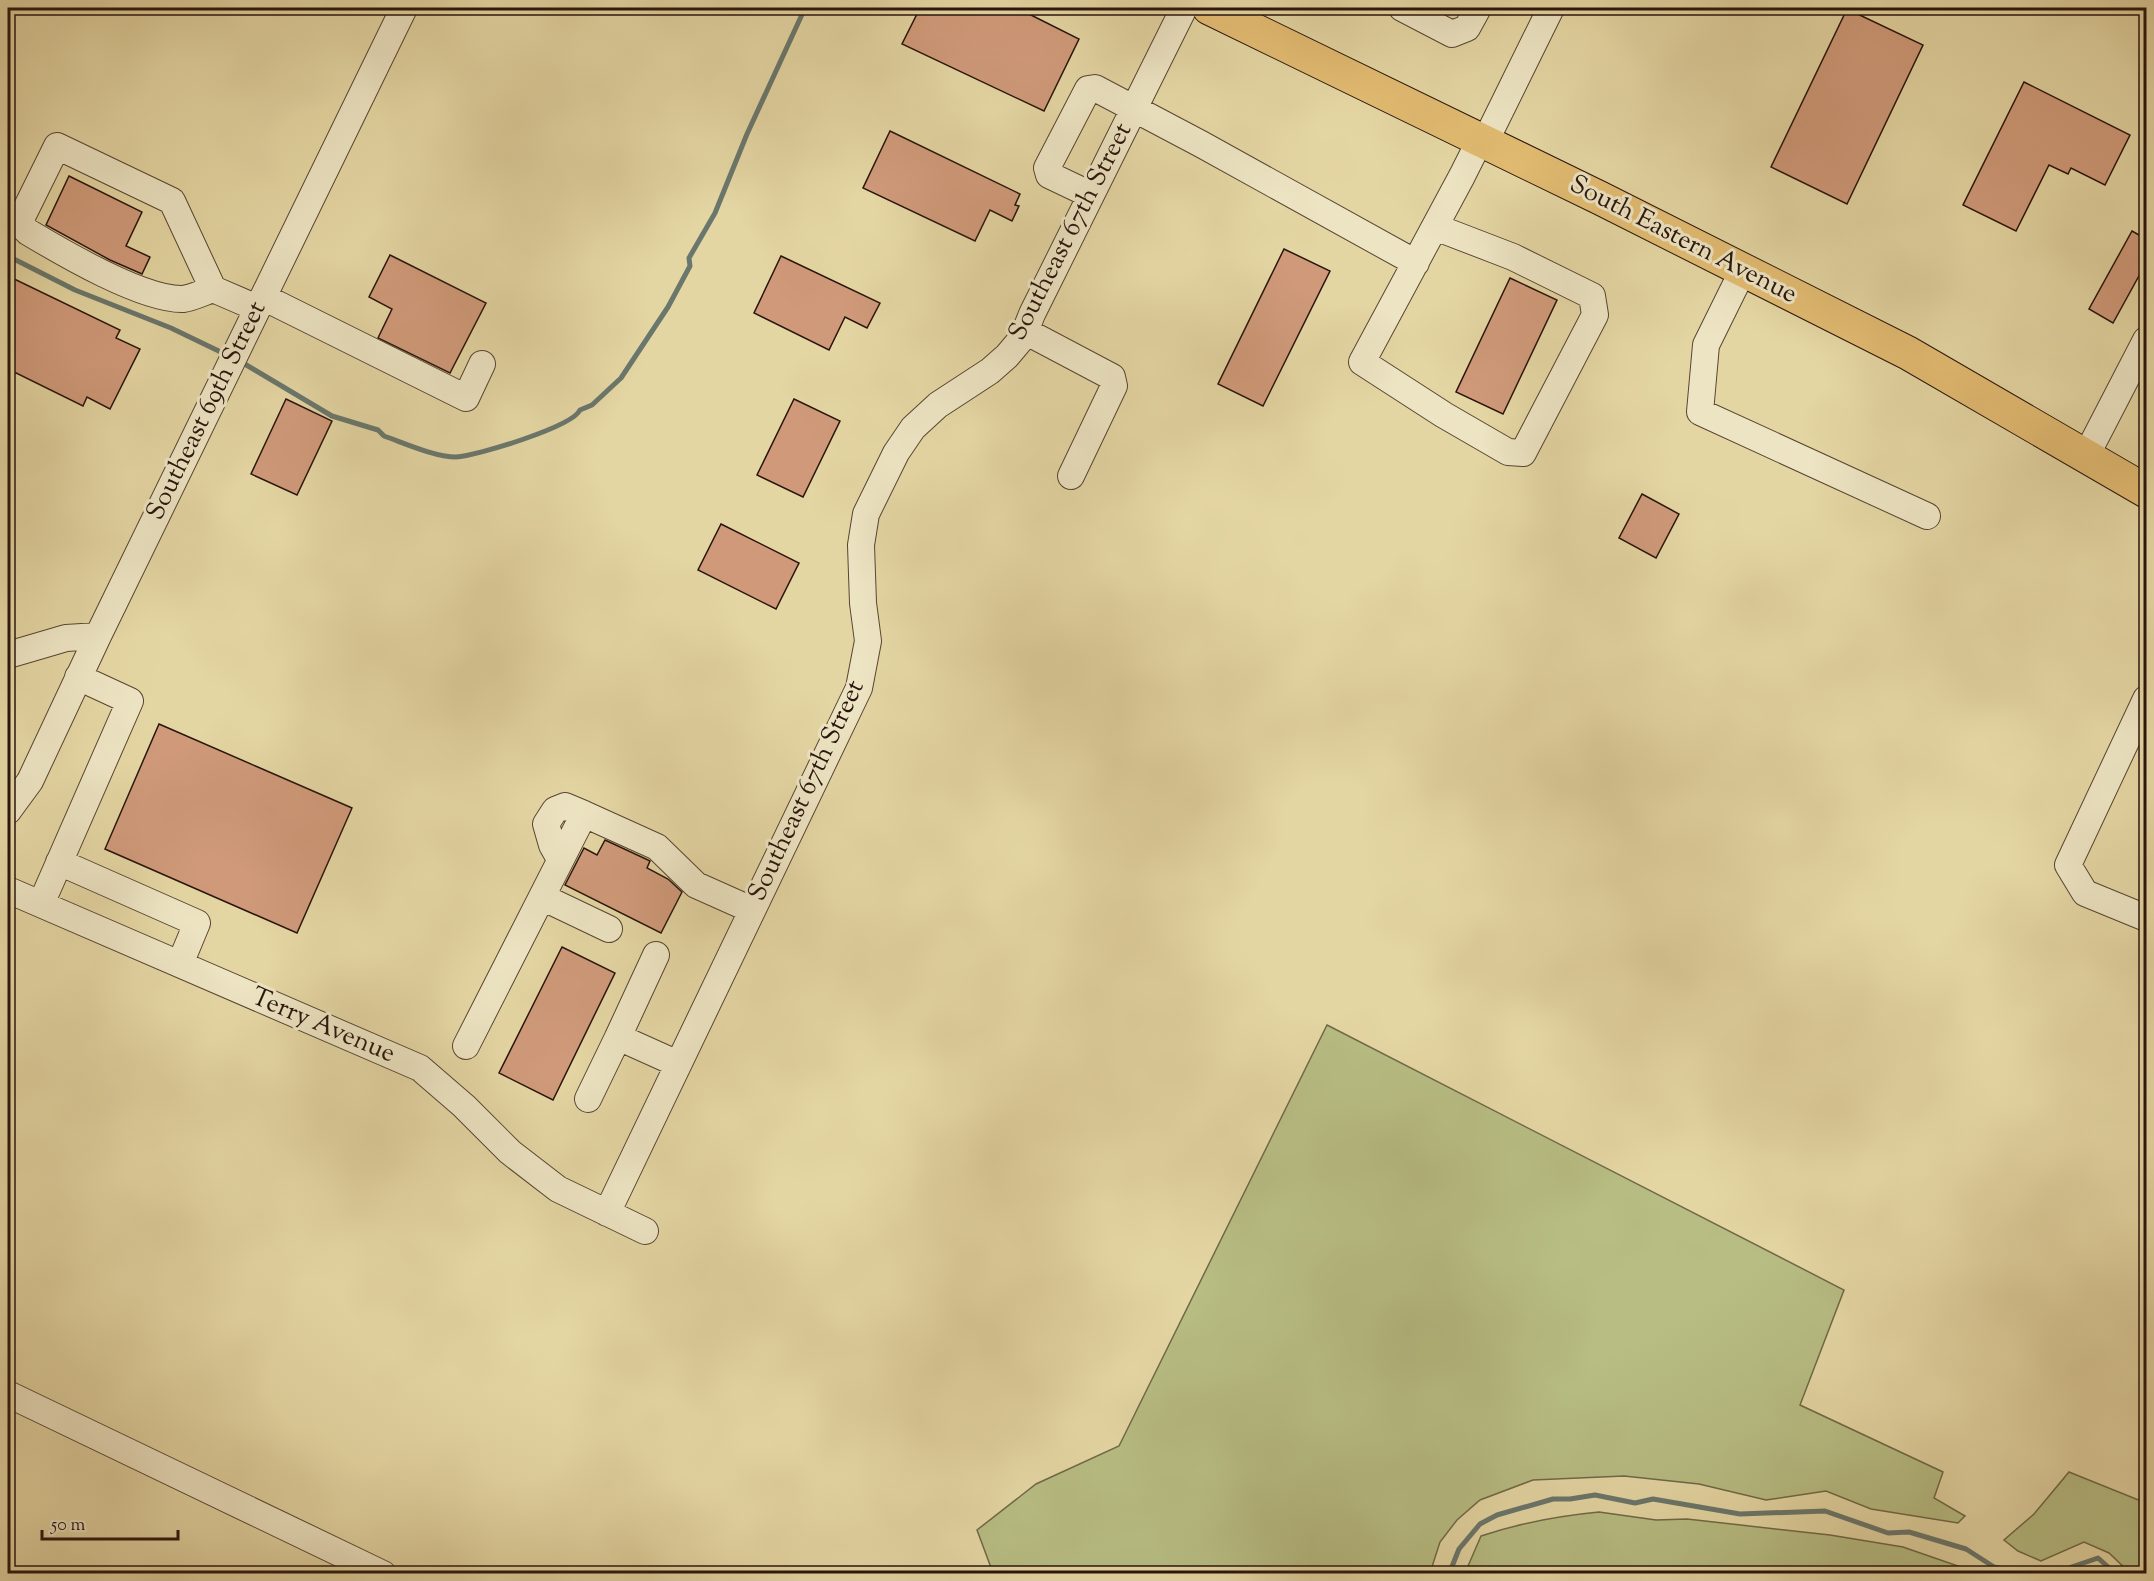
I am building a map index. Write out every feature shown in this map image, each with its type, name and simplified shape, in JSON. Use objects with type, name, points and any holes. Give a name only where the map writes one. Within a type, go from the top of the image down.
[{"type":"main road","name":"South Eastern Avenue","points":[[1219,10],[1908,353],[2146,491]]},
{"type":"street","name":"Southeast 69th Street","points":[[8,812],[30,780],[404,8]]},
{"type":"street","name":"Southeast 67th Street","points":[[607,1213],[859,688],[868,641],[863,603],[861,545],[866,514],[896,453],[913,428],[938,405],[990,371],[1023,338],[1184,8]]},
{"type":"street","points":[[1402,8],[1452,34],[1467,28],[1478,8]]},
{"type":"street","points":[[1435,227],[1513,258],[1592,296],[1594,315],[1524,453],[1508,452],[1444,415],[1362,362],[1435,227],[1483,141],[1551,8]]},
{"type":"street","points":[[1091,195],[1049,175],[1047,168],[1088,89],[1095,88],[1416,263]]},
{"type":"street","points":[[213,289],[172,201],[57,146],[19,223],[28,232],[130,286],[156,296],[184,299],[213,289],[260,303],[466,398],[482,364]]},
{"type":"street","points":[[1743,270],[1706,345],[1700,412],[1927,516]]},
{"type":"street","points":[[1025,331],[1112,377],[1114,386],[1071,476]]},
{"type":"street","points":[[2086,456],[2146,339]]},
{"type":"street","points":[[8,655],[66,638],[98,636]]},
{"type":"street","points":[[40,904],[130,701],[78,677]]},
{"type":"street","points":[[2146,699],[2068,865],[2085,893],[2146,918]]},
{"type":"street","points":[[466,1046],[584,814],[657,847],[696,885],[752,910]]},
{"type":"street","points":[[59,862],[197,923],[180,964]]},
{"type":"street","name":"Terry Avenue","points":[[8,890],[420,1068],[464,1106],[510,1152],[558,1189],[645,1231]]},
{"type":"street","points":[[542,897],[609,929]]},
{"type":"street","points":[[588,1099],[656,955]]},
{"type":"street","points":[[618,1037],[678,1064]]},
{"type":"street","points":[[8,1394],[383,1574]]},
{"type":"green space","points":[[1327,1025],[1844,1290],[1800,1405],[1943,1472],[1934,1498],[1965,1516],[1958,1523],[1871,1509],[1826,1491],[1766,1500],[1699,1484],[1624,1476],[1533,1480],[1480,1500],[1457,1520],[1440,1542],[1430,1573],[993,1573],[977,1530],[1036,1484],[1119,1446]]},
{"type":"green space","points":[[2069,1472],[2146,1503],[2146,1573],[2130,1573],[2109,1553],[2084,1542],[2041,1561],[2018,1551],[2004,1540],[2034,1514]]},
{"type":"green space","points":[[1599,1512],[1656,1520],[1687,1519],[1830,1535],[1903,1547],[1978,1573],[1465,1573],[1481,1536],[1539,1521]]},
{"type":"building","points":[[920,8],[1026,8],[1025,12],[1079,39],[1044,111],[902,44]]},
{"type":"building","points":[[1847,9],[1923,45],[1847,204],[1771,167]]},
{"type":"building","points":[[2024,82],[2130,135],[2105,185],[2071,168],[2068,174],[2049,165],[2016,231],[1963,205]]},
{"type":"building","points":[[890,131],[1020,194],[1015,205],[1019,206],[1012,221],[990,210],[975,241],[863,188]]},
{"type":"building","points":[[69,176],[142,212],[126,246],[150,257],[142,274],[110,260],[46,225]]},
{"type":"building","points":[[2132,231],[2146,239],[2146,263],[2113,323],[2089,309]]},
{"type":"building","points":[[1284,249],[1330,271],[1263,406],[1218,384]]},
{"type":"building","points":[[390,255],[486,303],[450,373],[378,338],[392,309],[369,297]]},
{"type":"building","points":[[781,256],[880,303],[867,328],[845,317],[829,350],[754,313]]},
{"type":"building","points":[[8,276],[120,330],[116,338],[140,349],[110,409],[87,397],[83,406],[8,369]]},
{"type":"building","points":[[1510,278],[1557,300],[1503,414],[1456,392]]},
{"type":"building","points":[[286,399],[332,421],[297,495],[251,474]]},
{"type":"building","points":[[794,399],[840,421],[803,497],[757,475]]},
{"type":"building","points":[[1642,494],[1679,514],[1656,558],[1619,538]]},
{"type":"building","points":[[721,524],[799,563],[776,609],[698,570]]},
{"type":"building","points":[[159,724],[352,808],[297,933],[105,849]]},
{"type":"building","points":[[605,840],[650,861],[647,868],[668,879],[682,892],[661,933],[565,885],[584,848],[597,855]]},
{"type":"building","points":[[562,947],[615,973],[553,1100],[499,1073]]},
{"type":"waterway","points":[[238,360],[332,416],[378,430],[384,436],[439,455],[456,457],[502,446],[543,432],[573,417],[580,410],[592,405],[621,378],[668,307],[690,266],[689,258],[715,213],[747,134],[805,8]]},
{"type":"waterway","points":[[8,256],[75,290],[171,328],[227,355]]},
{"type":"waterway","points":[[1449,1574],[1459,1549],[1480,1524],[1497,1515],[1553,1499],[1595,1495],[1635,1503],[1653,1499],[1740,1514],[1825,1511],[1888,1533],[1909,1532],[1966,1549],[1994,1567],[2028,1574]]},
{"type":"waterway","points":[[2051,1574],[2098,1558],[2116,1574]]}]
